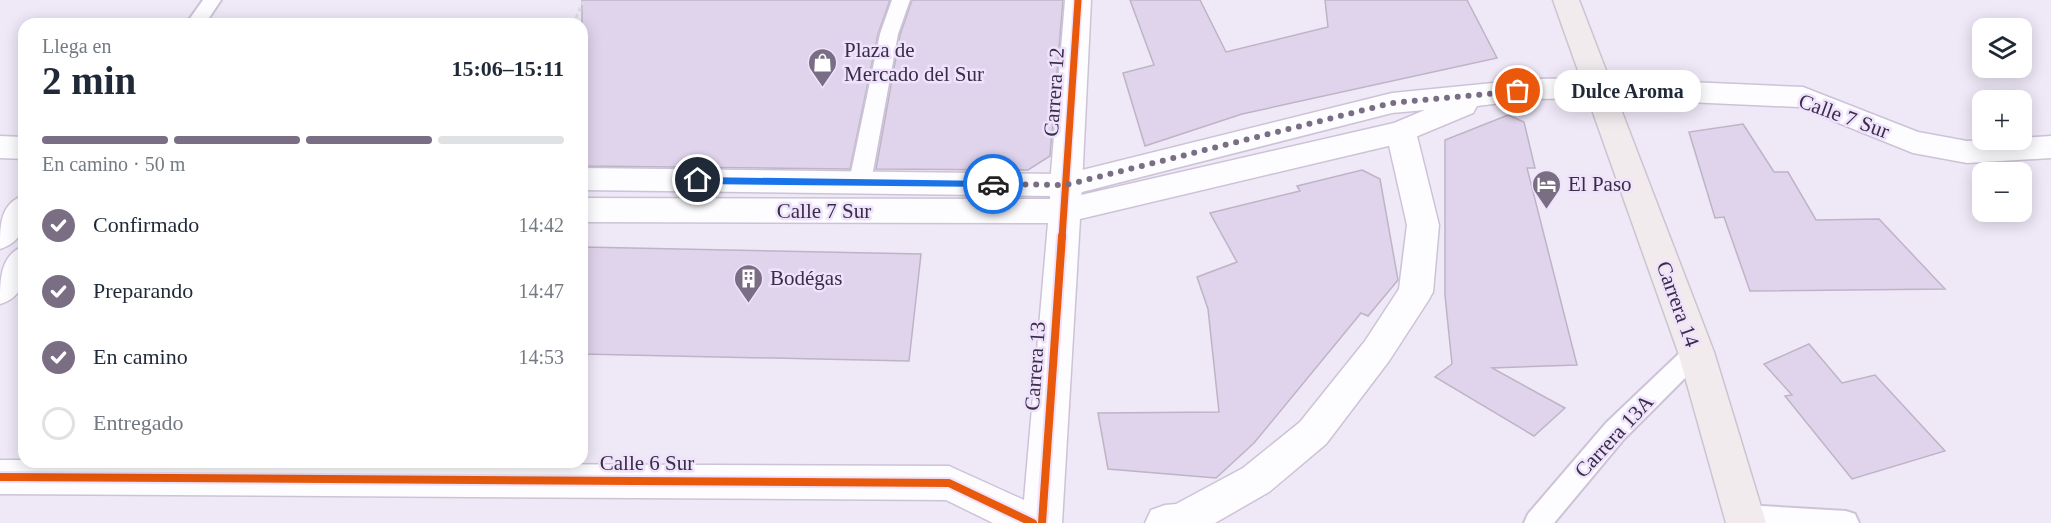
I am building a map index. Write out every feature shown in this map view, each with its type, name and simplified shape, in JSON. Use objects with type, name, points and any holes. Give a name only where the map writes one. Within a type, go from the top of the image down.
[{"type":"main road","name":"Carrera 14","points":[[1566,0],[1696,352],[1745,520]]},
{"type":"street","name":"Carrera 12","points":[[1066,198],[1078,0]]},
{"type":"street","name":"Calle 7 Sur","points":[[1486,95],[1534,89],[1599,88],[1803,97],[1913,142],[1967,152],[2051,147]]},
{"type":"street","points":[[1066,198],[1392,103],[1486,95]]},
{"type":"street","points":[[1066,198],[1401,132],[1486,95]]},
{"type":"street","points":[[1165,523],[1181,522],[1256,480],[1313,433],[1377,351],[1416,292],[1423,225],[1401,132]]},
{"type":"street","points":[[0,147],[18,148]]},
{"type":"street","name":"Calle 7 Sur","points":[[588,179],[860,182],[1066,198]]},
{"type":"street","name":"Calle 7 Sur","points":[[588,210],[1066,198]]},
{"type":"street","name":"Carrera 13","points":[[1042,523],[1066,198]]},
{"type":"street","points":[[0,291],[18,267]]},
{"type":"street","name":"Calle 6 Sur","points":[[0,477],[949,483],[1033,523]]},
{"type":"lane","points":[[199,18],[212,0]]},
{"type":"lane","points":[[860,182],[890,34],[901,0]]},
{"type":"lane","name":"Carrera 13A","points":[[1537,523],[1615,431],[1696,352]]},
{"type":"lane","points":[[1745,520],[1845,523]]},
{"type":"path","points":[[576,18],[584,0]]},
{"type":"building","points":[[582,0],[890,0],[878,34],[850,169],[588,166],[588,18],[582,18]]},
{"type":"building","points":[[912,0],[1063,0],[1050,156],[1028,170],[876,169],[900,35]]},
{"type":"building","points":[[1130,0],[1200,0],[1226,52],[1328,27],[1325,0],[1467,0],[1497,58],[1242,114],[1145,146],[1123,73],[1154,65]]},
{"type":"building","points":[[1508,115],[1524,122],[1535,168],[1527,168],[1577,365],[1492,368],[1565,408],[1534,436],[1435,377],[1452,364],[1445,295],[1445,140]]},
{"type":"building","points":[[1743,124],[1774,172],[1788,172],[1816,220],[1879,219],[1945,289],[1750,291],[1724,217],[1715,218],[1689,132]]},
{"type":"building","points":[[1362,170],[1380,179],[1398,280],[1368,316],[1361,313],[1254,443],[1216,478],[1108,469],[1098,413],[1219,412],[1208,309],[1197,277],[1237,262],[1210,213],[1300,191],[1297,186]]},
{"type":"building","name":"Bodégas","points":[[588,247],[921,254],[909,361],[588,354]]},
{"type":"building","points":[[1809,344],[1842,383],[1875,375],[1945,451],[1852,479],[1785,396],[1792,395],[1764,364]]},
{"type":"cycle path","points":[[1042,523],[1078,0]]},
{"type":"cycle path","points":[[0,477],[949,483],[1033,523]]},
{"type":"way so far","points":[[993,184],[1066,185],[1392,103],[1518,91]]},
{"type":"place","name":"Plaza de Mercado del Sur","points":[[823,88]]},
{"type":"place","name":"Dulce Aroma","points":[[1518,91]]},
{"type":"place","name":"El Paso","points":[[1547,210]]},
{"type":"place","name":"Bodégas","points":[[749,304]]},
{"type":"route","points":[[698,180],[993,184]]}]
